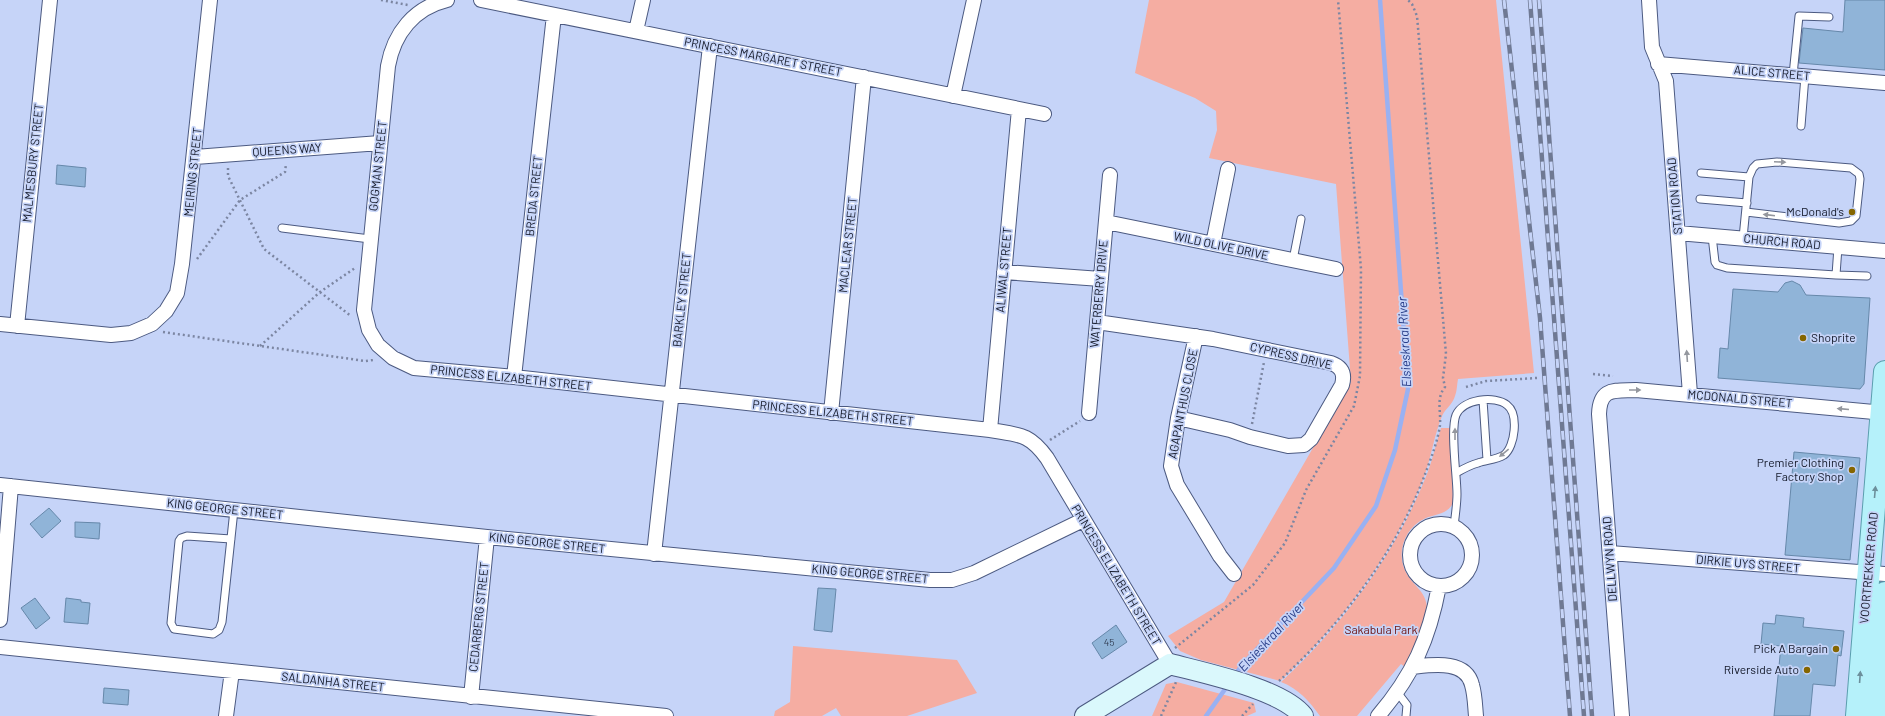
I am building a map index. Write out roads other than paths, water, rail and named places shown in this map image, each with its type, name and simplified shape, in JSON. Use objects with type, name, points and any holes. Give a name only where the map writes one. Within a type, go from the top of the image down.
[{"type":"main road","name":"VOORTREKKER ROAD","points":[[1857,716],[1876,574],[1885,372]]},
{"type":"main road","name":"VOORTREKKER ROAD","points":[[1875,716],[1885,593]]},
{"type":"street","name":"MALMESBURY STREET","points":[[17,326],[50,0]]},
{"type":"street","name":"MEIRING STREET","points":[[17,326],[111,336],[121,335],[143,329],[158,320],[166,311],[177,293],[180,282],[195,157],[210,0]]},
{"type":"street","name":"PRINCESS MARGARET STREET","points":[[481,0],[1044,114]]},
{"type":"street","points":[[636,31],[643,0]]},
{"type":"street","points":[[953,96],[974,0]]},
{"type":"street","name":"STATION ROAD","points":[[1649,0],[1652,47],[1666,81],[1690,394]]},
{"type":"street","name":"GOGMAN STREET","points":[[378,345],[369,330],[364,310],[380,143],[391,53],[401,30],[417,14],[436,4]]},
{"type":"street","name":"BREDA STREET","points":[[514,377],[554,15]]},
{"type":"street","name":"BARKLEY STREET","points":[[654,554],[710,46]]},
{"type":"street","name":"ALICE STREET","points":[[1658,64],[1885,83]]},
{"type":"street","name":"MACLEAR STREET","points":[[831,413],[864,78]]},
{"type":"street","name":"ALIWAL STREET","points":[[990,430],[1019,109]]},
{"type":"street","name":"QUEENS WAY","points":[[195,157],[380,143]]},
{"type":"street","points":[[1213,244],[1228,169]]},
{"type":"street","name":"WATERBERRY DRIVE","points":[[1089,413],[1110,175]]},
{"type":"street","name":"WILD OLIVE DRIVE","points":[[1106,222],[1336,269]]},
{"type":"street","name":"CHURCH ROAD","points":[[1678,233],[1885,251]]},
{"type":"street","points":[[1004,272],[1101,280]]},
{"type":"street","name":"CYPRESS DRIVE","points":[[1097,322],[1196,336],[1336,365],[1342,370],[1344,379],[1342,385],[1311,439],[1304,445],[1288,446],[1178,418]]},
{"type":"street","points":[[0,324],[17,326]]},
{"type":"street","name":"AGAPANTHUS CLOSE","points":[[1196,336],[1178,418],[1171,466],[1173,476],[1220,556],[1234,574]]},
{"type":"street","name":"PRINCESS ELIZABETH STREET","points":[[378,345],[393,358],[414,368],[514,377],[671,396],[990,430],[1014,434],[1030,439],[1038,447],[1083,520],[1173,672]]},
{"type":"street","name":"MCDONALD STREET","points":[[1600,402],[1607,393],[1636,390],[1884,413]]},
{"type":"street","name":"DELLWYN ROAD","points":[[1600,402],[1599,414],[1622,716]]},
{"type":"street","points":[[0,620],[5,486]]},
{"type":"street","name":"KING GEORGE STREET","points":[[5,486],[654,554],[942,581],[952,580],[974,573],[1083,520]]},
{"type":"street","points":[[1442,524],[1454,527],[1462,532],[1469,541],[1472,551],[1472,561],[1468,571],[1463,578],[1452,584],[1439,586],[1427,583],[1418,576],[1412,566],[1410,554],[1413,542],[1420,532],[1430,526],[1442,524]]},
{"type":"street","name":"CEDARBERG STREET","points":[[471,696],[487,537]]},
{"type":"street","name":"DIRKIE UYS STREET","points":[[1610,553],[1876,574]]},
{"type":"street","points":[[1378,716],[1397,692],[1412,667],[1431,624],[1439,586]]},
{"type":"street","name":"SALDANHA STREET","points":[[0,647],[629,714],[666,716]]},
{"type":"street","points":[[1412,667],[1435,664],[1454,667],[1464,672],[1472,684],[1476,716]]},
{"type":"street","points":[[226,716],[232,671]]},
{"type":"street","points":[[1085,716],[1173,672],[1198,672],[1267,692],[1291,704],[1302,716]]},
{"type":"lane","points":[[1800,126],[1799,16],[1829,17]]},
{"type":"lane","points":[[1743,238],[1749,177],[1753,168],[1757,164],[1767,162],[1851,168],[1859,174],[1859,197],[1856,216],[1852,221],[1829,222],[1746,212]]},
{"type":"lane","points":[[1700,173],[1749,177]]},
{"type":"lane","points":[[1700,199],[1747,203]]},
{"type":"lane","points":[[1293,260],[1301,219]]},
{"type":"lane","points":[[282,228],[370,239]]},
{"type":"lane","points":[[1712,236],[1713,259],[1717,265],[1722,267],[1867,276]]},
{"type":"lane","points":[[1836,275],[1838,247]]},
{"type":"lane","points":[[1483,400],[1487,460]]},
{"type":"lane","points":[[1454,527],[1457,494],[1456,473],[1454,421],[1456,414],[1465,405],[1483,400],[1495,400],[1508,406],[1512,413],[1514,423],[1514,433],[1509,450],[1498,457],[1471,465],[1456,473]]},
{"type":"lane","points":[[231,540],[187,536],[181,538],[179,541],[171,623],[174,629],[213,634],[219,630],[222,622],[231,540],[234,510]]},
{"type":"lane","points":[[1397,692],[1407,705],[1406,716]]},
{"type":"waterway","name":"Elsieskraal River","points":[[1235,676],[1241,666],[1334,568],[1376,506],[1395,450],[1408,389],[1380,0]]},
{"type":"waterway","name":"Elsieskraal River","points":[[1206,716],[1228,685]]},
{"type":"railway","points":[[1504,0],[1540,318],[1570,716]]},
{"type":"railway","points":[[1530,0],[1584,716]]},
{"type":"railway","points":[[1539,0],[1592,716]]},
{"type":"place","name":"McDonald's","points":[[1852,212]]},
{"type":"place","name":"Shoprite","points":[[1803,338]]},
{"type":"place","name":"Premier Clothing Factory Shop","points":[[1852,470]]},
{"type":"place","name":"Pick A Bargain","points":[[1836,649]]},
{"type":"place","name":"Riverside Auto","points":[[1807,670]]},
{"type":"park label","name":"Sakabula Park","points":[[1381,630]]}]
